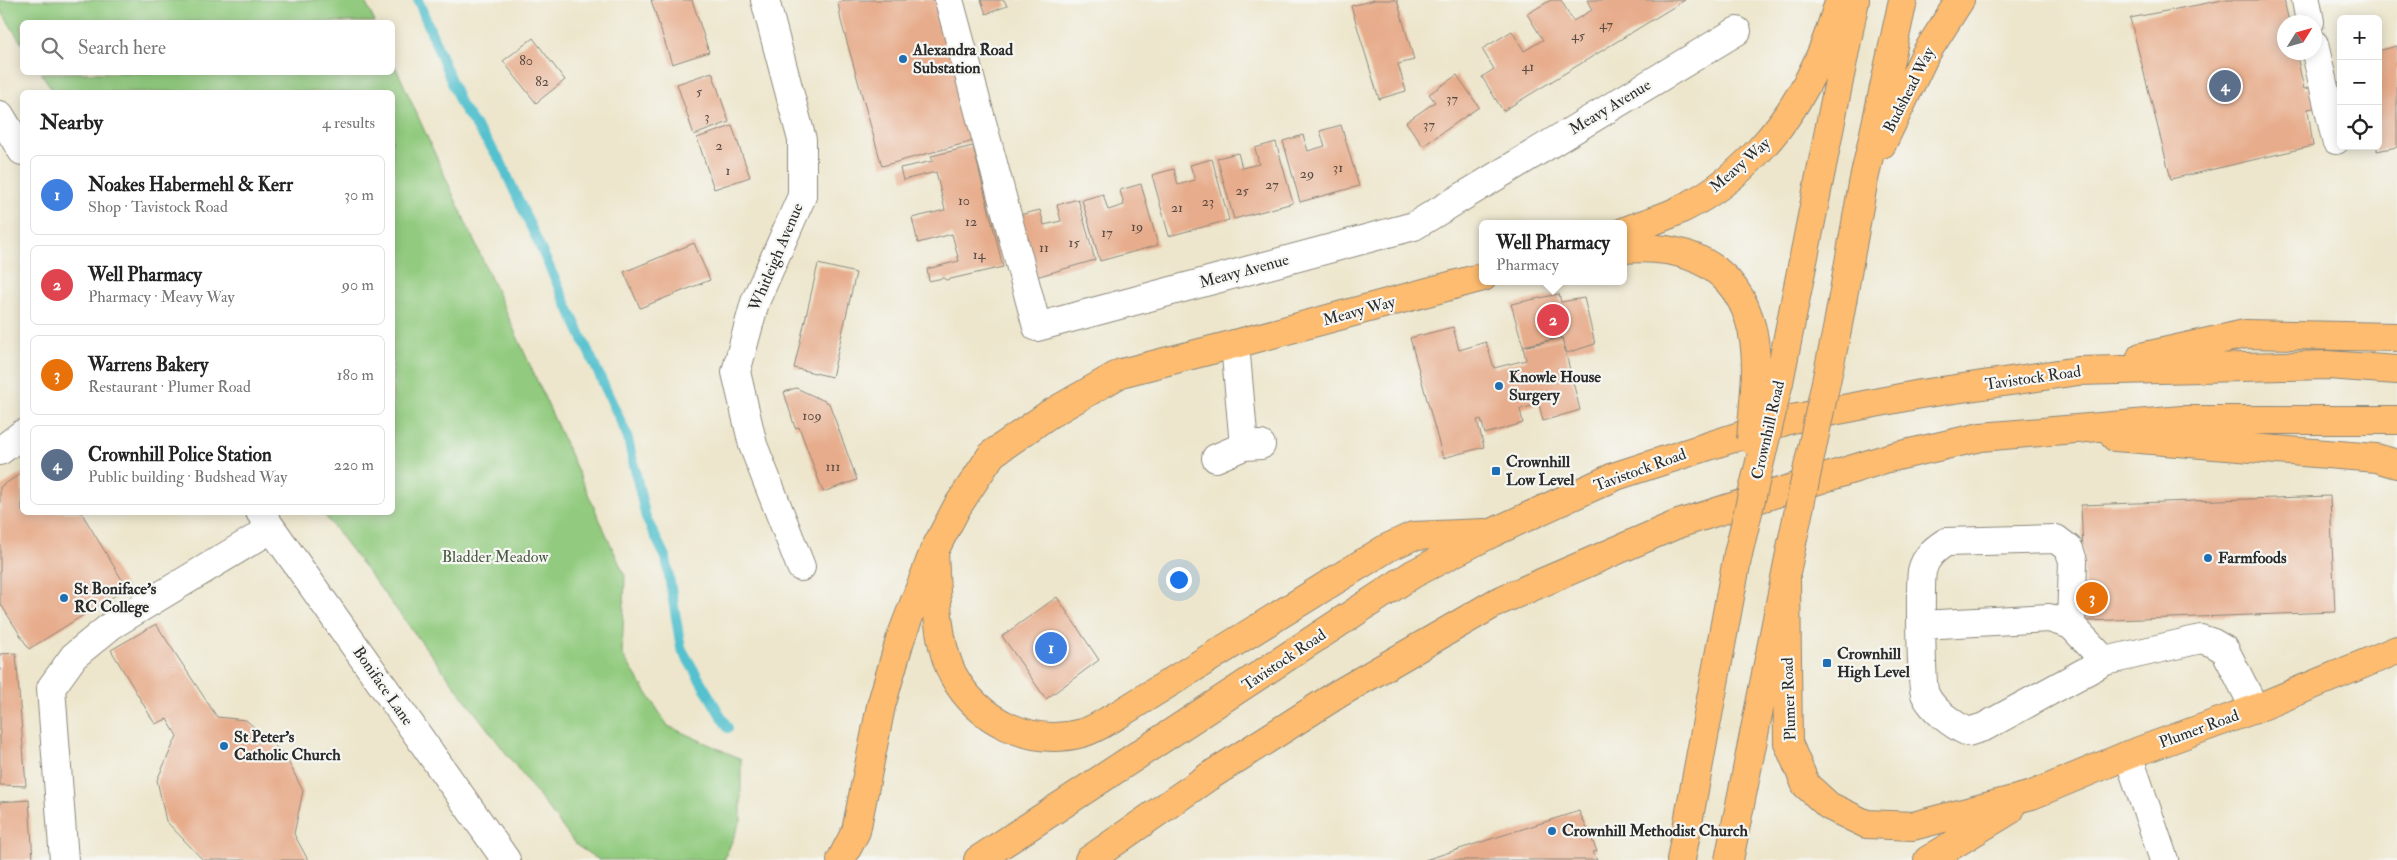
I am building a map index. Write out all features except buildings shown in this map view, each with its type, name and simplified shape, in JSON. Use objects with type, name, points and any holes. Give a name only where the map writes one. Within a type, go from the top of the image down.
[{"type":"main road","name":"Meavy Way","points":[[1627,231],[1674,213],[1710,192],[1745,164],[1773,136],[1798,98],[1818,60],[1840,0]]},
{"type":"main road","name":"Crownhill Road","points":[[1681,860],[1738,554],[1745,526],[1767,385],[1855,0]]},
{"type":"main road","points":[[1729,860],[1794,533],[1837,330],[1863,184],[1902,0]]},
{"type":"main road","name":"Budshead Way","points":[[1863,184],[1925,55],[1960,0]]},
{"type":"main road","points":[[1627,249],[1647,247],[1672,250],[1697,258],[1715,269],[1743,302],[1751,322],[1767,385]]},
{"type":"main road","name":"Meavy Way","points":[[841,860],[856,831],[881,706],[900,640],[934,551],[957,506],[992,454],[1048,415],[1121,373],[1479,278]]},
{"type":"main road","points":[[2078,371],[2245,334],[2397,337]]},
{"type":"main road","name":"Tavistock Road","points":[[978,860],[1413,574],[1492,533],[1616,476],[1792,419],[1921,394],[2078,371],[2328,365],[2397,370]]},
{"type":"main road","points":[[1089,860],[1208,777],[1338,694],[1506,598],[1678,524],[1888,458],[1980,437],[2182,420],[2397,420]]},
{"type":"main road","points":[[2074,428],[2114,437],[2151,442],[2376,458],[2397,464]]},
{"type":"main road","points":[[934,551],[944,647],[953,674],[969,700],[992,719],[1022,733],[1057,738],[1084,733],[1116,716],[1387,548],[1413,536],[1492,533]]},
{"type":"main road","name":"Plumer Road","points":[[1786,578],[1788,743],[1806,785],[1829,806],[1866,824],[1913,826],[2032,796],[2128,755],[2255,709],[2392,648]]},
{"type":"main road","name":"Plumer Road","points":[[1928,860],[1958,844],[2032,796]]},
{"type":"street","name":"Meavy Avenue","points":[[949,0],[1037,327],[1414,226],[1737,31]]},
{"type":"street","points":[[2306,0],[2309,15]]},
{"type":"street","name":"Whitleigh Avenue","points":[[771,2],[802,140],[802,196],[755,302],[736,372],[753,445],[801,567]]},
{"type":"street","points":[[2318,60],[2336,140]]},
{"type":"street","points":[[0,115],[20,148]]},
{"type":"street","points":[[1216,458],[1254,445],[1235,344]]},
{"type":"street","points":[[0,451],[20,436]]},
{"type":"street","points":[[64,860],[50,688],[74,656],[112,625],[266,521]]},
{"type":"street","name":"Boniface Lane","points":[[266,521],[506,860]]},
{"type":"street","points":[[2071,625],[2073,561],[2069,549],[2056,539],[1946,542],[1931,552],[1922,570],[1921,625],[1925,694],[1955,726],[1968,732],[1984,726],[2105,661],[2201,639],[2225,650],[2255,709]]},
{"type":"street","points":[[1921,625],[2049,618],[2071,625],[2105,661]]},
{"type":"street","points":[[2128,755],[2164,860]]},
{"type":"green space","points":[[0,0],[364,0],[374,20],[20,20],[20,41],[0,9]]},
{"type":"green space","name":"Bladder Meadow","points":[[395,65],[625,576],[622,654],[668,726],[741,759],[741,820],[724,860],[599,860],[576,845],[325,515],[395,515],[395,90],[53,90],[42,75],[395,75]]},
{"type":"waterway","points":[[418,0],[461,105],[500,160],[627,435],[646,518],[666,558],[681,648],[728,728]]},
{"type":"place","name":"Alexandra Road Substation","points":[[903,59]]},
{"type":"place","name":"Crownhill Police Station","points":[[2225,86]]},
{"type":"place","name":"Well Pharmacy","points":[[1553,320]]},
{"type":"place","name":"Knowle House Surgery","points":[[1499,386]]},
{"type":"place","name":"Crownhill Low Level","points":[[1496,471]]},
{"type":"place","name":"Farmfoods","points":[[2208,558]]},
{"type":"place","name":"St Boniface's RC College","points":[[64,598]]},
{"type":"place","name":"Warrens Bakery","points":[[2092,598]]},
{"type":"place","name":"Noakes Habermehl & Kerr","points":[[1051,648]]},
{"type":"place","name":"Crownhill High Level","points":[[1827,663]]},
{"type":"place","name":"St Peter's Catholic Church","points":[[224,746]]},
{"type":"place","name":"Crownhill Methodist Church","points":[[1552,831]]}]
